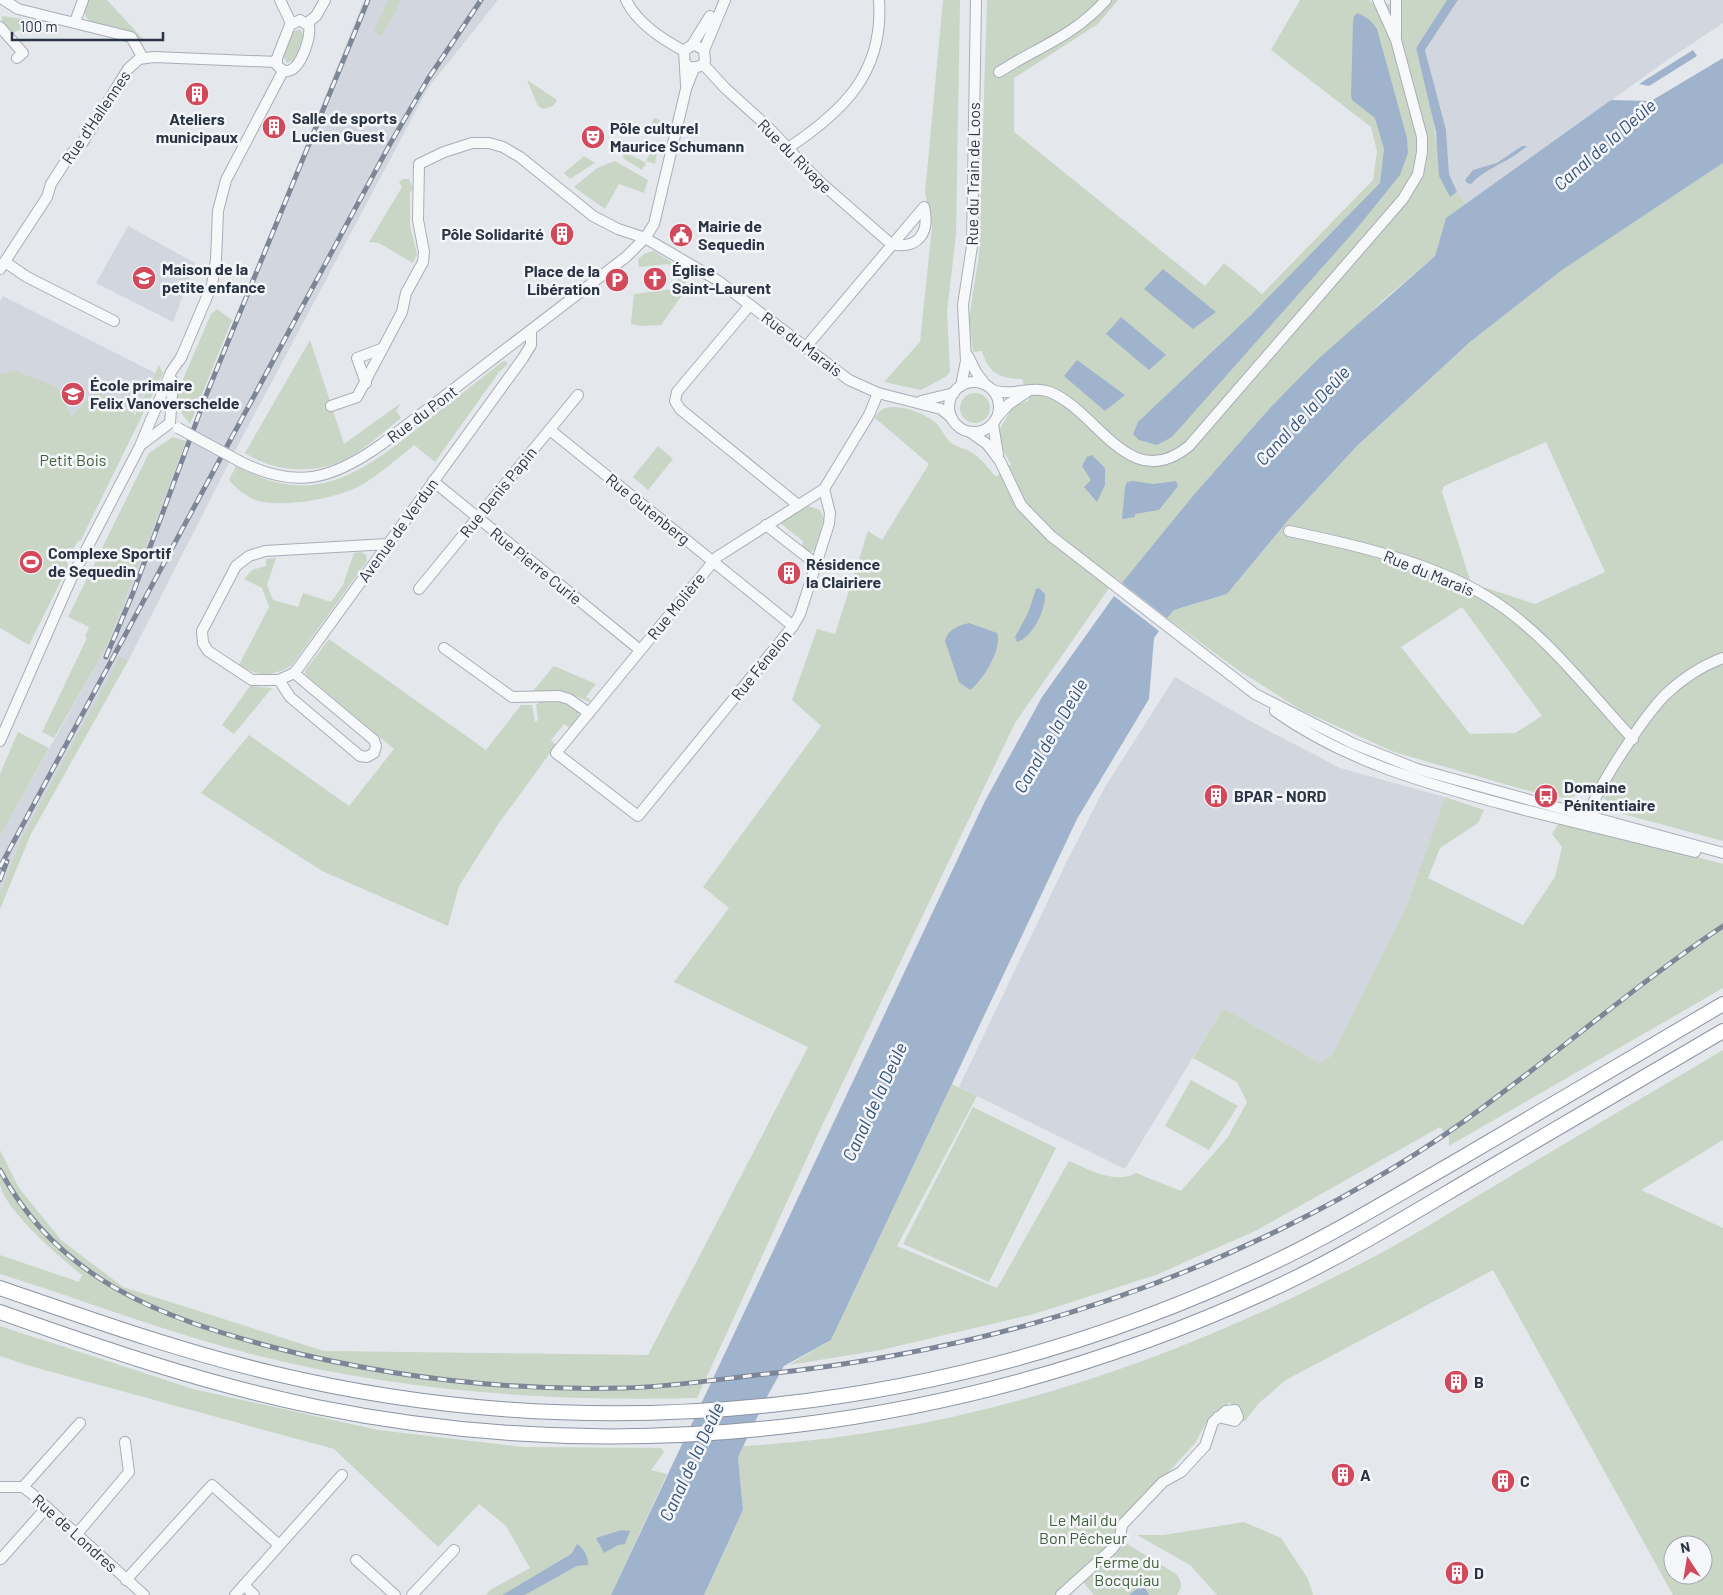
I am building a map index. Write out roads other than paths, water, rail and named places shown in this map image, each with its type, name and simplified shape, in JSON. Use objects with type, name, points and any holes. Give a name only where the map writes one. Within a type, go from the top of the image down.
[{"type":"highway","points":[[0,1288],[203,1356],[274,1374],[365,1392],[430,1402],[517,1410],[687,1413],[770,1407],[893,1387],[1023,1357],[1138,1320],[1236,1280],[1346,1225],[1723,1004]]},
{"type":"highway","points":[[0,1312],[204,1379],[264,1395],[356,1414],[435,1426],[526,1434],[676,1436],[759,1430],[873,1415],[987,1391],[1106,1356],[1199,1321],[1272,1289],[1366,1241],[1723,1031]]},
{"type":"street","points":[[4,0],[18,8],[131,37],[143,58]]},
{"type":"street","points":[[76,22],[83,0]]},
{"type":"street","points":[[280,0],[291,24]]},
{"type":"street","points":[[307,23],[316,16],[325,0]]},
{"type":"street","points":[[626,0],[632,10],[648,26],[688,48],[699,46],[704,50],[706,57],[694,65],[686,89],[656,217],[646,238]]},
{"type":"street","points":[[694,65],[682,58],[719,0]]},
{"type":"street","points":[[704,50],[725,0]]},
{"type":"street","points":[[788,148],[826,120],[859,86],[870,64],[878,39],[880,25],[879,0]]},
{"type":"street","name":"Rue du Train de Loos","points":[[957,390],[966,369],[963,305],[972,246],[976,0]]},
{"type":"street","points":[[998,72],[1064,36],[1091,17],[1106,0]]},
{"type":"street","points":[[1000,461],[981,438],[959,427],[952,418],[950,404],[957,390],[976,382],[1003,393],[1043,390],[1053,393],[1124,451],[1139,459],[1163,461],[1175,456],[1189,446],[1402,199],[1416,180],[1422,159],[1422,137],[1396,40],[1378,0]]},
{"type":"street","points":[[1396,0],[1396,40]]},
{"type":"street","points":[[300,20],[307,23],[310,30],[309,37],[297,66],[291,71],[284,71],[276,62],[291,24],[300,20]]},
{"type":"street","points":[[0,27],[23,53],[17,58]]},
{"type":"street","name":"Rue d'Hallennes","points":[[3,266],[47,197],[51,184],[69,156],[83,142],[128,68],[143,58],[276,62]]},
{"type":"street","name":"Rue du Rivage","points":[[694,65],[788,148],[828,189],[891,244],[805,348]]},
{"type":"street","points":[[171,423],[172,384],[212,285],[219,205],[226,180],[284,71]]},
{"type":"street","name":"Rue du Marais","points":[[381,349],[402,312],[406,293],[424,257],[418,220],[419,164],[444,152],[472,143],[498,145],[520,157],[593,216],[618,229],[646,238],[716,280],[849,380],[878,393],[917,401],[941,409],[952,418]]},
{"type":"street","name":"Rue du Pont","points":[[154,415],[157,426],[171,423],[241,462],[272,475],[296,479],[321,476],[345,468],[382,444],[531,331],[626,257],[646,238]]},
{"type":"street","points":[[3,266],[114,321]]},
{"type":"street","points":[[750,305],[677,392],[675,401],[680,409],[798,505]]},
{"type":"street","name":"Avenue de Verdun","points":[[279,680],[294,673],[388,544],[531,345],[531,331]]},
{"type":"street","name":"Rue du Train de Loos","points":[[966,347],[976,372],[990,388]]},
{"type":"street","points":[[366,383],[357,358],[381,349]]},
{"type":"street","points":[[332,406],[357,397],[366,383],[381,349]]},
{"type":"street","points":[[507,349],[514,363],[510,374]]},
{"type":"street","points":[[0,741],[65,593],[140,446],[171,372],[182,356]]},
{"type":"street","points":[[990,388],[999,405],[995,421],[996,450],[1024,509],[1057,542],[1255,694],[1321,729],[1398,762],[1587,820],[1723,859]]},
{"type":"street","name":"Rue du Marais","points":[[917,401],[957,390]]},
{"type":"street","points":[[970,432],[981,431],[995,421],[1009,404],[1030,391]]},
{"type":"street","points":[[824,489],[869,415],[878,393]]},
{"type":"street","name":"Rue Denis Papin","points":[[419,589],[578,396]]},
{"type":"street","points":[[154,415],[163,410],[171,423]]},
{"type":"street","points":[[140,446],[147,438],[171,423]]},
{"type":"street","name":"Rue Gutenberg","points":[[550,430],[793,626]]},
{"type":"street","name":"Rue Pierre Curie","points":[[433,481],[640,650]]},
{"type":"street","name":"Rue Molière","points":[[556,753],[713,561],[730,547],[824,489]]},
{"type":"street","name":"Rue Fénelon","points":[[556,753],[638,816],[793,626],[800,614],[830,519],[824,489]]},
{"type":"street","points":[[766,525],[816,564]]},
{"type":"street","name":"Rue du Marais","points":[[1289,531],[1362,547],[1446,576],[1486,596],[1537,635],[1633,739]]},
{"type":"street","points":[[294,673],[374,740],[376,746],[374,753],[367,757],[360,756],[290,697],[279,680],[252,680],[208,651],[203,643],[202,631],[236,566],[249,556],[265,551],[388,544]]},
{"type":"street","points":[[444,648],[512,697],[559,696],[589,713]]},
{"type":"street","points":[[1587,820],[1598,790],[1664,696],[1700,668],[1723,658]]},
{"type":"street","points":[[1587,820],[1723,853]]},
{"type":"street","points":[[1061,1595],[1112,1549],[1120,1538],[1122,1525],[1165,1480],[1181,1472],[1205,1446],[1210,1426],[1218,1418]]},
{"type":"street","points":[[23,1487],[80,1423]]},
{"type":"street","points":[[76,1535],[129,1472],[125,1442]]},
{"type":"street","points":[[235,1595],[342,1474]]},
{"type":"street","points":[[126,1580],[212,1485],[279,1546]]},
{"type":"street","name":"Rue de Londres","points":[[0,1487],[23,1487],[126,1580],[137,1593]]},
{"type":"street","points":[[1,1559],[47,1507]]},
{"type":"street","points":[[412,1595],[454,1550]]},
{"type":"street","points":[[356,1560],[395,1595]]},
{"type":"street","points":[[244,1585],[254,1595]]},
{"type":"water","points":[[1447,0],[1458,0],[1425,50],[1446,130],[1449,174],[1457,192],[1450,197],[1439,176],[1436,132],[1416,48]]},
{"type":"water","points":[[1358,13],[1370,20],[1377,29],[1407,138],[1408,153],[1400,175],[1358,227],[1172,437],[1157,445],[1139,440],[1133,434],[1138,422],[1251,315],[1380,183],[1384,149],[1375,118],[1352,100],[1351,96],[1353,22],[1354,16]]},
{"type":"water","points":[[1693,50],[1697,56],[1649,86],[1639,84]]},
{"type":"water","name":"Canal de la Deûle","points":[[1723,58],[1723,163],[1562,270],[1470,342],[1358,445],[1290,518],[1227,594],[1174,610],[1167,618],[1122,583],[1192,497],[1270,408],[1317,360],[1435,256],[1446,218],[1611,100],[1651,101]]},
{"type":"water","points":[[1522,146],[1527,146],[1483,173],[1471,184],[1465,180],[1473,170],[1497,163]]},
{"type":"water","points":[[1163,269],[1216,312],[1193,329],[1144,289]]},
{"type":"water","points":[[1121,317],[1166,355],[1149,370],[1106,334]]},
{"type":"water","points":[[1077,360],[1125,395],[1105,411],[1064,376]]},
{"type":"water","points":[[1092,455],[1105,468],[1105,485],[1097,502],[1084,487],[1091,480],[1082,466],[1087,457]]},
{"type":"water","points":[[1176,481],[1178,486],[1159,510],[1135,514],[1135,517],[1122,519],[1125,487],[1127,482],[1153,484]]},
{"type":"water","points":[[1039,588],[1045,594],[1041,615],[1028,635],[1017,642],[1015,637],[1028,613],[1036,589]]},
{"type":"water","name":"Canal de la Deûle","points":[[1114,596],[1159,631],[1154,638],[1149,699],[1077,819],[831,1340],[784,1366],[768,1395],[738,1457],[743,1510],[704,1595],[611,1595],[985,801],[1042,697]]},
{"type":"water","points":[[969,623],[997,633],[998,639],[990,664],[980,680],[970,690],[959,682],[945,641],[951,631]]},
{"type":"water","points":[[621,1530],[630,1531],[625,1544],[618,1545],[604,1553],[596,1538]]},
{"type":"water","points":[[577,1544],[585,1553],[588,1565],[577,1566],[525,1595],[502,1595],[571,1554]]},
{"type":"water","points":[[1143,1584],[1149,1595],[1129,1595]]},
{"type":"railway","points":[[106,657],[133,593],[207,393],[368,0]]},
{"type":"railway","points":[[0,867],[390,144],[428,79],[481,0]]},
{"type":"railway","points":[[0,880],[7,861]]},
{"type":"railway","points":[[0,1170],[24,1208],[51,1239],[82,1266],[115,1288],[152,1307],[190,1322],[272,1347],[403,1374],[446,1380],[535,1387],[624,1388],[657,1386],[826,1367],[893,1356],[1025,1326],[1154,1284],[1218,1258],[1281,1229],[1360,1187],[1462,1123],[1633,991],[1723,926]]},
{"type":"place","name":"Ateliers municipaux","points":[[197,94]]},
{"type":"place","name":"Salle de sports Lucien Guest","points":[[274,127]]},
{"type":"place","name":"Pôle culturel Maurice Schumann","points":[[593,137]]},
{"type":"place","name":"Pôle Solidarité","points":[[562,234]]},
{"type":"place","name":"Mairie de Sequedin","points":[[681,235]]},
{"type":"place","name":"Maison de la petite enfance","points":[[144,278]]},
{"type":"place","name":"Église Saint-Laurent","points":[[655,279]]},
{"type":"place","name":"Place de la Libération","points":[[617,280]]},
{"type":"place","name":"École primaire Felix Vanoverschelde","points":[[73,394]]},
{"type":"place","name":"Complexe Sportif de Sequedin","points":[[31,562]]},
{"type":"place","name":"Résidence la Clairiere","points":[[789,573]]},
{"type":"place","name":"BPAR - NORD","points":[[1216,796]]},
{"type":"place","name":"Domaine Pénitentiaire","points":[[1546,796]]},
{"type":"place","name":"B","points":[[1456,1382]]},
{"type":"place","name":"A","points":[[1343,1475]]},
{"type":"place","name":"C","points":[[1503,1481]]},
{"type":"place","name":"D","points":[[1457,1573]]},
{"type":"park label","name":"Petit Bois","points":[[73,460]]},
{"type":"park label","name":"Le Mail du Bon Pêcheur","points":[[1083,1529]]},
{"type":"park label","name":"Ferme du Bocquiau","points":[[1127,1571]]}]
